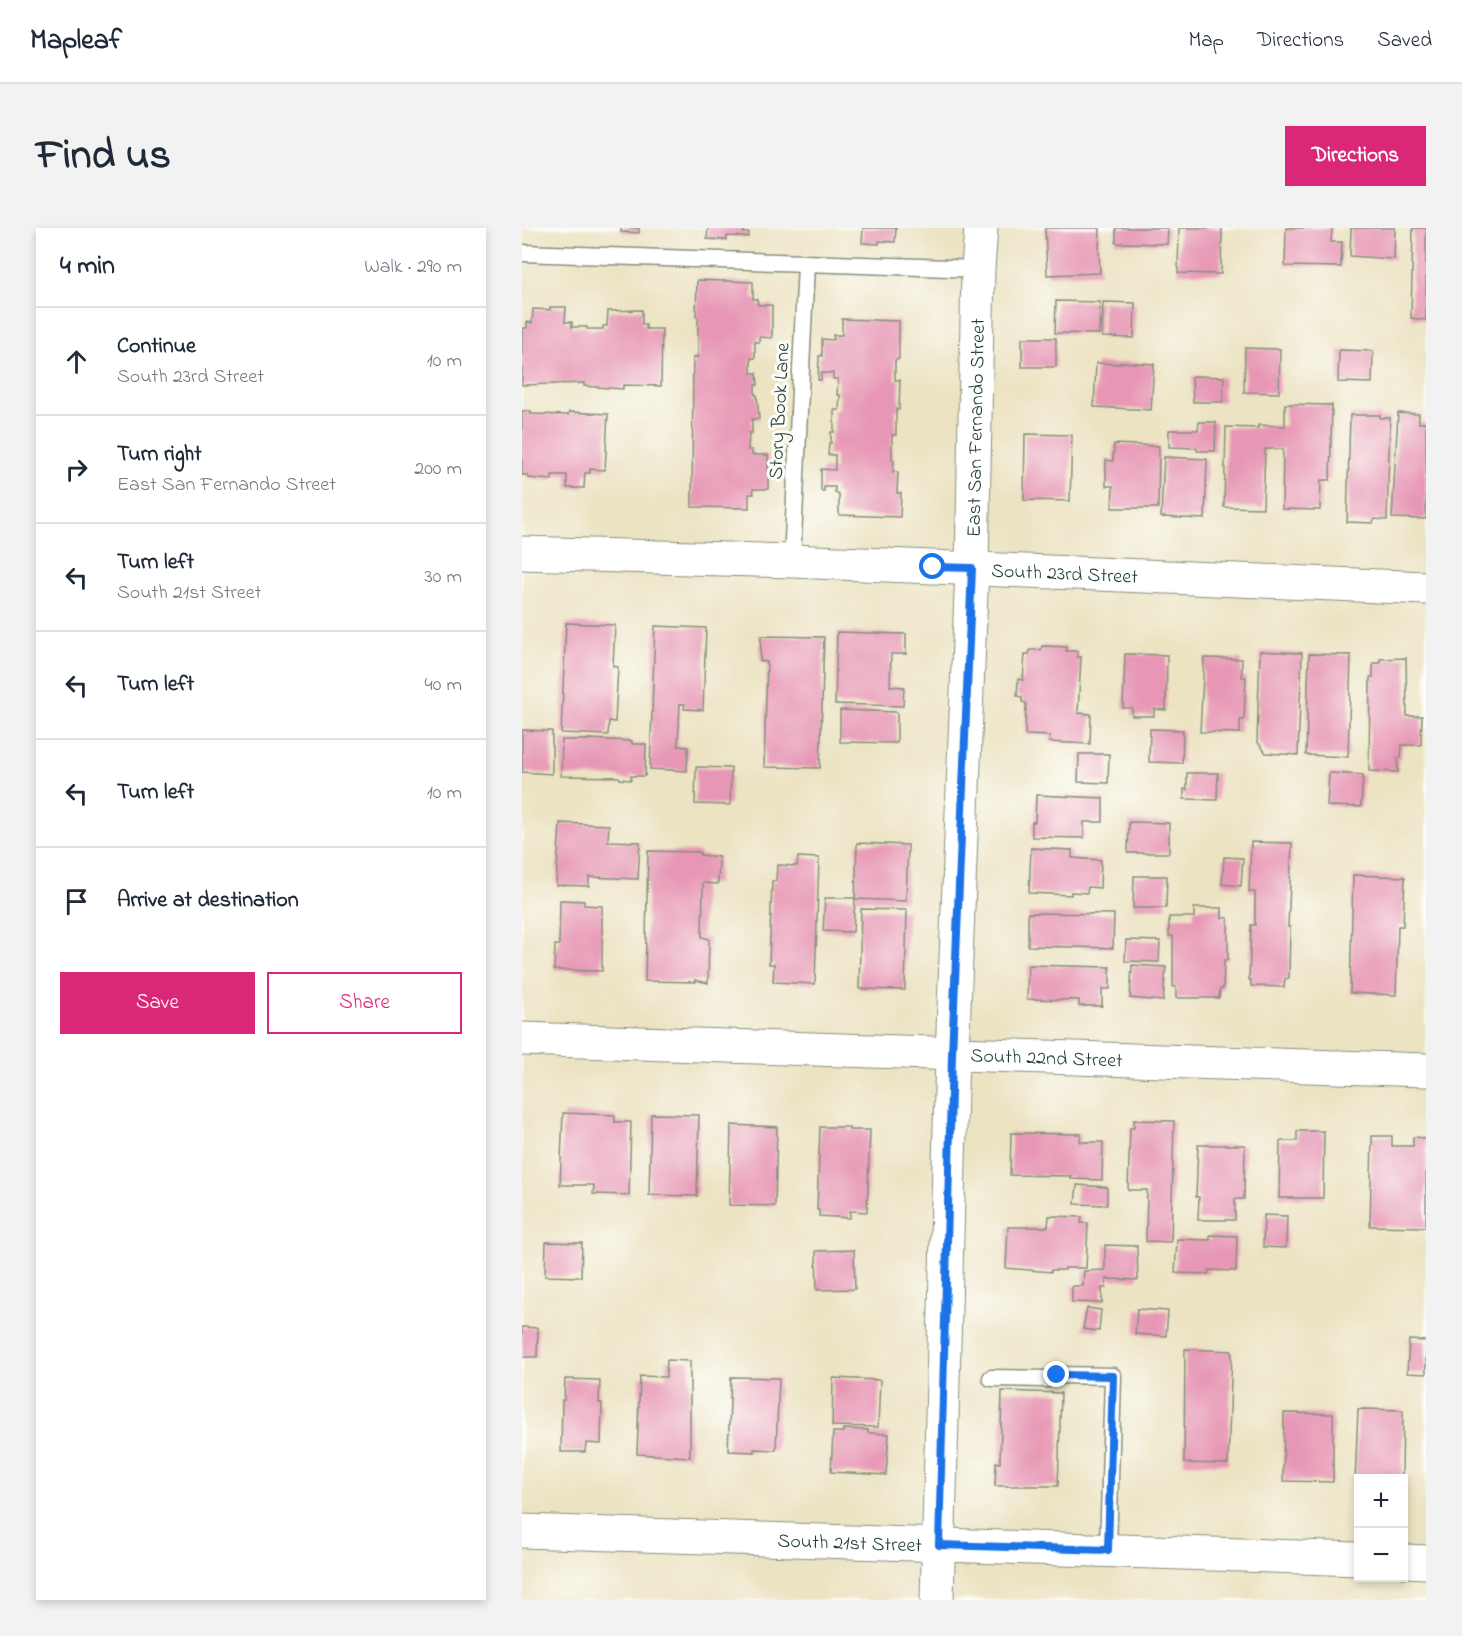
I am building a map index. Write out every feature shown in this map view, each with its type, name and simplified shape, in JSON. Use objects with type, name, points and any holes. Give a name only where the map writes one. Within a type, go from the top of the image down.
[{"type":"street","name":"East San Fernando Street","points":[[937,1600],[952,1055],[972,568],[978,268],[981,228]]},
{"type":"street","name":"South 23rd Street","points":[[522,554],[792,561],[1426,588]]},
{"type":"street","name":"South 22nd Street","points":[[522,1039],[1426,1070]]},
{"type":"street","name":"South 21st Street","points":[[522,1531],[1354,1559]]},
{"type":"street","points":[[1408,1561],[1426,1562]]},
{"type":"lane","points":[[522,253],[978,268]]},
{"type":"lane","name":"Story Book Lane","points":[[792,561],[806,264]]},
{"type":"lane","points":[[991,1378],[1047,1378],[1057,1375],[1113,1376],[1108,1550]]},
{"type":"building","points":[[621,228],[639,228],[639,233],[621,232]]},
{"type":"building","points":[[708,228],[744,228],[744,233],[749,233],[748,237],[727,236],[727,240],[707,239]]},
{"type":"building","points":[[863,228],[896,228],[895,242],[862,243]]},
{"type":"building","points":[[1045,228],[1100,228],[1100,273],[1047,275]]},
{"type":"building","points":[[1116,228],[1168,228],[1167,244],[1116,243]]},
{"type":"building","points":[[1179,228],[1222,228],[1221,274],[1178,273]]},
{"type":"building","points":[[1286,228],[1332,228],[1331,242],[1342,242],[1341,267],[1285,266]]},
{"type":"building","points":[[1351,228],[1395,228],[1394,259],[1350,256]]},
{"type":"building","points":[[1413,228],[1426,228],[1426,320],[1411,318]]},
{"type":"building","points":[[697,280],[753,282],[753,299],[757,299],[758,305],[772,305],[772,338],[759,337],[759,342],[755,342],[755,358],[751,358],[751,373],[757,373],[758,385],[755,385],[755,395],[757,395],[759,419],[752,419],[748,450],[752,450],[752,455],[768,455],[768,489],[753,489],[754,494],[749,494],[749,508],[692,507],[693,357],[698,357]]},
{"type":"building","points":[[1056,301],[1100,302],[1099,334],[1055,333]]},
{"type":"building","points":[[1103,302],[1135,303],[1134,338],[1102,337]]},
{"type":"building","points":[[550,307],[566,307],[565,322],[572,322],[572,327],[587,327],[587,329],[603,329],[603,326],[607,326],[608,311],[642,310],[642,324],[646,324],[646,329],[662,329],[661,386],[623,385],[623,389],[584,386],[584,383],[522,385],[522,328],[527,328],[527,322],[532,323],[533,309],[550,310]]},
{"type":"building","points":[[842,319],[899,321],[899,359],[895,360],[895,380],[900,380],[899,410],[896,409],[896,435],[892,435],[892,460],[894,460],[893,472],[898,472],[897,493],[901,493],[900,517],[839,515],[839,494],[835,492],[835,487],[824,487],[824,491],[821,491],[821,469],[835,470],[835,455],[828,455],[831,432],[834,432],[834,410],[839,410],[840,395],[837,395],[838,379],[833,379],[833,373],[821,373],[821,380],[818,380],[819,356],[822,356],[822,339],[834,340],[833,335],[842,335]]},
{"type":"building","points":[[1022,338],[1056,338],[1056,367],[1022,367]]},
{"type":"building","points":[[1245,348],[1280,349],[1279,393],[1244,392]]},
{"type":"building","points":[[1339,350],[1373,351],[1372,383],[1338,382]]},
{"type":"building","points":[[1121,362],[1154,364],[1151,410],[1094,407],[1096,363],[1120,364]]},
{"type":"building","points":[[1192,376],[1224,377],[1223,402],[1193,402]]},
{"type":"building","points":[[1285,404],[1332,405],[1330,480],[1321,480],[1320,510],[1282,509],[1283,449],[1265,449],[1263,508],[1224,507],[1226,427],[1285,426]]},
{"type":"building","points":[[522,411],[531,411],[531,414],[568,415],[569,412],[608,414],[605,470],[590,469],[590,473],[585,473],[584,488],[567,488],[567,475],[552,475],[552,480],[528,478],[528,475],[522,475]]},
{"type":"building","points":[[1398,413],[1419,414],[1419,423],[1426,423],[1426,519],[1392,518]]},
{"type":"building","points":[[1350,415],[1380,415],[1380,418],[1390,418],[1387,520],[1374,519],[1373,523],[1347,522]]},
{"type":"building","points":[[1199,422],[1216,422],[1215,451],[1169,447],[1169,430],[1198,430]]},
{"type":"building","points":[[1025,434],[1072,435],[1070,501],[1024,500]]},
{"type":"building","points":[[1114,444],[1159,446],[1158,508],[1112,508],[1113,486],[1106,486],[1106,460],[1113,461]]},
{"type":"building","points":[[1164,457],[1207,459],[1205,519],[1161,517]]},
{"type":"building","points":[[566,623],[615,625],[613,666],[618,667],[615,722],[609,721],[608,735],[561,733]]},
{"type":"building","points":[[655,626],[706,628],[703,710],[684,709],[685,704],[680,704],[678,746],[688,747],[687,771],[650,769]]},
{"type":"building","points":[[837,632],[906,634],[906,654],[891,654],[890,686],[904,687],[903,706],[835,704]]},
{"type":"building","points":[[761,636],[824,637],[820,768],[764,767],[767,662],[760,661]]},
{"type":"building","points":[[1042,646],[1067,647],[1066,651],[1077,651],[1077,657],[1081,657],[1078,713],[1091,714],[1090,744],[1049,742],[1050,736],[1025,735],[1026,703],[1022,702],[1022,697],[1017,696],[1018,679],[1023,680],[1025,654],[1029,654],[1030,650],[1041,650]]},
{"type":"building","points":[[1260,651],[1302,653],[1298,755],[1266,753],[1257,741]]},
{"type":"building","points":[[1125,654],[1167,655],[1166,710],[1154,709],[1154,716],[1132,716],[1132,708],[1123,708]]},
{"type":"building","points":[[1309,654],[1351,655],[1348,757],[1306,755]]},
{"type":"building","points":[[1204,658],[1242,659],[1242,677],[1246,677],[1244,720],[1240,720],[1240,733],[1200,732]]},
{"type":"building","points":[[1406,658],[1407,716],[1422,716],[1421,745],[1402,745],[1401,758],[1398,758],[1398,772],[1369,771],[1370,677],[1373,677],[1373,663],[1380,663],[1380,659]]},
{"type":"building","points":[[840,710],[897,712],[897,743],[840,742]]},
{"type":"building","points":[[1150,729],[1183,730],[1182,763],[1149,762]]},
{"type":"building","points":[[522,730],[552,731],[552,774],[522,772]]},
{"type":"building","points":[[588,739],[646,744],[645,776],[631,776],[631,780],[619,777],[561,776],[562,740]]},
{"type":"building","points":[[1079,754],[1109,754],[1108,783],[1078,782]]},
{"type":"building","points":[[696,767],[731,768],[730,805],[695,804]]},
{"type":"building","points":[[1187,773],[1218,773],[1217,800],[1184,799],[1184,789],[1187,790]]},
{"type":"building","points":[[1329,773],[1363,775],[1361,807],[1327,806]]},
{"type":"building","points":[[1036,795],[1103,798],[1103,822],[1084,822],[1084,838],[1032,837]]},
{"type":"building","points":[[1129,822],[1169,823],[1169,853],[1128,853]]},
{"type":"building","points":[[560,823],[609,825],[608,841],[640,842],[638,879],[589,877],[589,886],[556,885]]},
{"type":"building","points":[[1251,842],[1292,843],[1288,927],[1290,927],[1289,978],[1285,979],[1284,987],[1251,986],[1251,980],[1249,980],[1251,925],[1255,925],[1255,892],[1249,892]]},
{"type":"building","points":[[857,843],[908,845],[906,901],[855,899]]},
{"type":"building","points":[[1031,848],[1072,850],[1072,858],[1101,860],[1100,888],[1088,887],[1087,893],[1071,892],[1071,895],[1029,893]]},
{"type":"building","points":[[648,851],[700,852],[700,855],[719,857],[718,884],[703,883],[702,937],[709,939],[708,983],[695,980],[696,982],[645,981]]},
{"type":"building","points":[[798,857],[819,858],[815,984],[773,982],[774,964],[769,964],[772,881],[776,881],[777,865],[797,866]]},
{"type":"building","points":[[1224,857],[1243,858],[1241,886],[1222,884]]},
{"type":"building","points":[[1353,875],[1405,877],[1403,926],[1398,926],[1396,995],[1350,993]]},
{"type":"building","points":[[1134,876],[1167,876],[1166,908],[1133,908]]},
{"type":"building","points":[[825,898],[855,898],[853,932],[823,931]]},
{"type":"building","points":[[560,900],[584,901],[584,905],[602,906],[602,971],[554,970],[555,945],[559,945]]},
{"type":"building","points":[[1194,908],[1222,908],[1222,918],[1228,918],[1228,960],[1224,960],[1223,989],[1220,989],[1219,998],[1176,998],[1176,987],[1173,987],[1173,936],[1169,936],[1169,917],[1194,917]]},
{"type":"building","points":[[861,909],[907,910],[905,990],[859,989]]},
{"type":"building","points":[[1028,913],[1114,914],[1113,948],[1028,946]]},
{"type":"building","points":[[1126,940],[1160,941],[1159,962],[1125,961]]},
{"type":"building","points":[[1028,965],[1110,967],[1110,989],[1102,989],[1102,1006],[1079,1006],[1079,1000],[1027,999]]},
{"type":"building","points":[[1132,965],[1166,967],[1163,1001],[1130,998]]},
{"type":"building","points":[[563,1113],[615,1115],[615,1122],[631,1122],[629,1195],[593,1194],[594,1185],[560,1185]]},
{"type":"building","points":[[651,1114],[699,1115],[697,1196],[649,1195]]},
{"type":"building","points":[[1134,1120],[1174,1121],[1171,1242],[1146,1241],[1147,1190],[1128,1190],[1130,1128],[1134,1128]]},
{"type":"building","points":[[731,1125],[777,1127],[775,1206],[729,1205]]},
{"type":"building","points":[[820,1127],[870,1130],[867,1212],[850,1211],[850,1218],[819,1216],[819,1210],[817,1210]]},
{"type":"building","points":[[1297,1131],[1324,1131],[1323,1198],[1279,1198],[1280,1141],[1297,1141]]},
{"type":"building","points":[[1011,1133],[1081,1134],[1080,1142],[1103,1142],[1102,1180],[1071,1179],[1072,1176],[1010,1175]]},
{"type":"building","points":[[1372,1136],[1392,1136],[1392,1146],[1413,1146],[1413,1137],[1426,1138],[1426,1227],[1370,1226]]},
{"type":"building","points":[[1198,1145],[1245,1145],[1244,1199],[1235,1199],[1235,1220],[1198,1220],[1199,1197],[1196,1197]]},
{"type":"building","points":[[1077,1185],[1107,1187],[1107,1205],[1075,1204]]},
{"type":"building","points":[[1264,1215],[1287,1216],[1286,1248],[1263,1247]]},
{"type":"building","points":[[1049,1216],[1082,1217],[1081,1223],[1088,1223],[1086,1268],[1065,1268],[1065,1270],[1051,1270],[1051,1272],[1006,1268],[1008,1227],[1048,1227]]},
{"type":"building","points":[[1210,1235],[1237,1236],[1236,1271],[1209,1270],[1208,1274],[1175,1273],[1177,1239],[1210,1240]]},
{"type":"building","points":[[546,1242],[582,1243],[581,1277],[545,1276]]},
{"type":"building","points":[[1105,1245],[1137,1246],[1138,1280],[1106,1279],[1106,1288],[1102,1288],[1102,1303],[1072,1302],[1072,1286],[1083,1286],[1084,1271],[1105,1270]]},
{"type":"building","points":[[854,1250],[855,1289],[817,1290],[816,1251]]},
{"type":"building","points":[[1087,1308],[1101,1310],[1099,1331],[1083,1329]]},
{"type":"building","points":[[1137,1309],[1168,1311],[1166,1336],[1135,1334]]},
{"type":"building","points":[[522,1327],[538,1328],[537,1357],[522,1357]]},
{"type":"building","points":[[1409,1340],[1426,1341],[1426,1374],[1407,1373]]},
{"type":"building","points":[[1185,1349],[1232,1351],[1228,1464],[1184,1463]]},
{"type":"building","points":[[667,1360],[690,1361],[690,1457],[637,1454],[640,1376],[666,1377]]},
{"type":"building","points":[[731,1377],[779,1378],[776,1450],[728,1451]]},
{"type":"building","points":[[833,1378],[880,1380],[878,1427],[832,1426]]},
{"type":"building","points":[[565,1379],[600,1380],[601,1444],[586,1443],[585,1452],[561,1452],[562,1400],[564,1400]]},
{"type":"building","points":[[1002,1391],[1061,1393],[1058,1486],[995,1486],[996,1462],[1000,1463]]},
{"type":"building","points":[[1358,1409],[1403,1410],[1402,1474],[1355,1474]]},
{"type":"building","points":[[1284,1413],[1333,1414],[1333,1482],[1283,1481]]},
{"type":"building","points":[[843,1429],[889,1434],[886,1475],[831,1472],[833,1432],[843,1432]]},
{"type":"route","points":[[933,567],[972,568],[952,1055],[939,1545],[1108,1550],[1113,1376],[1057,1375]]}]
